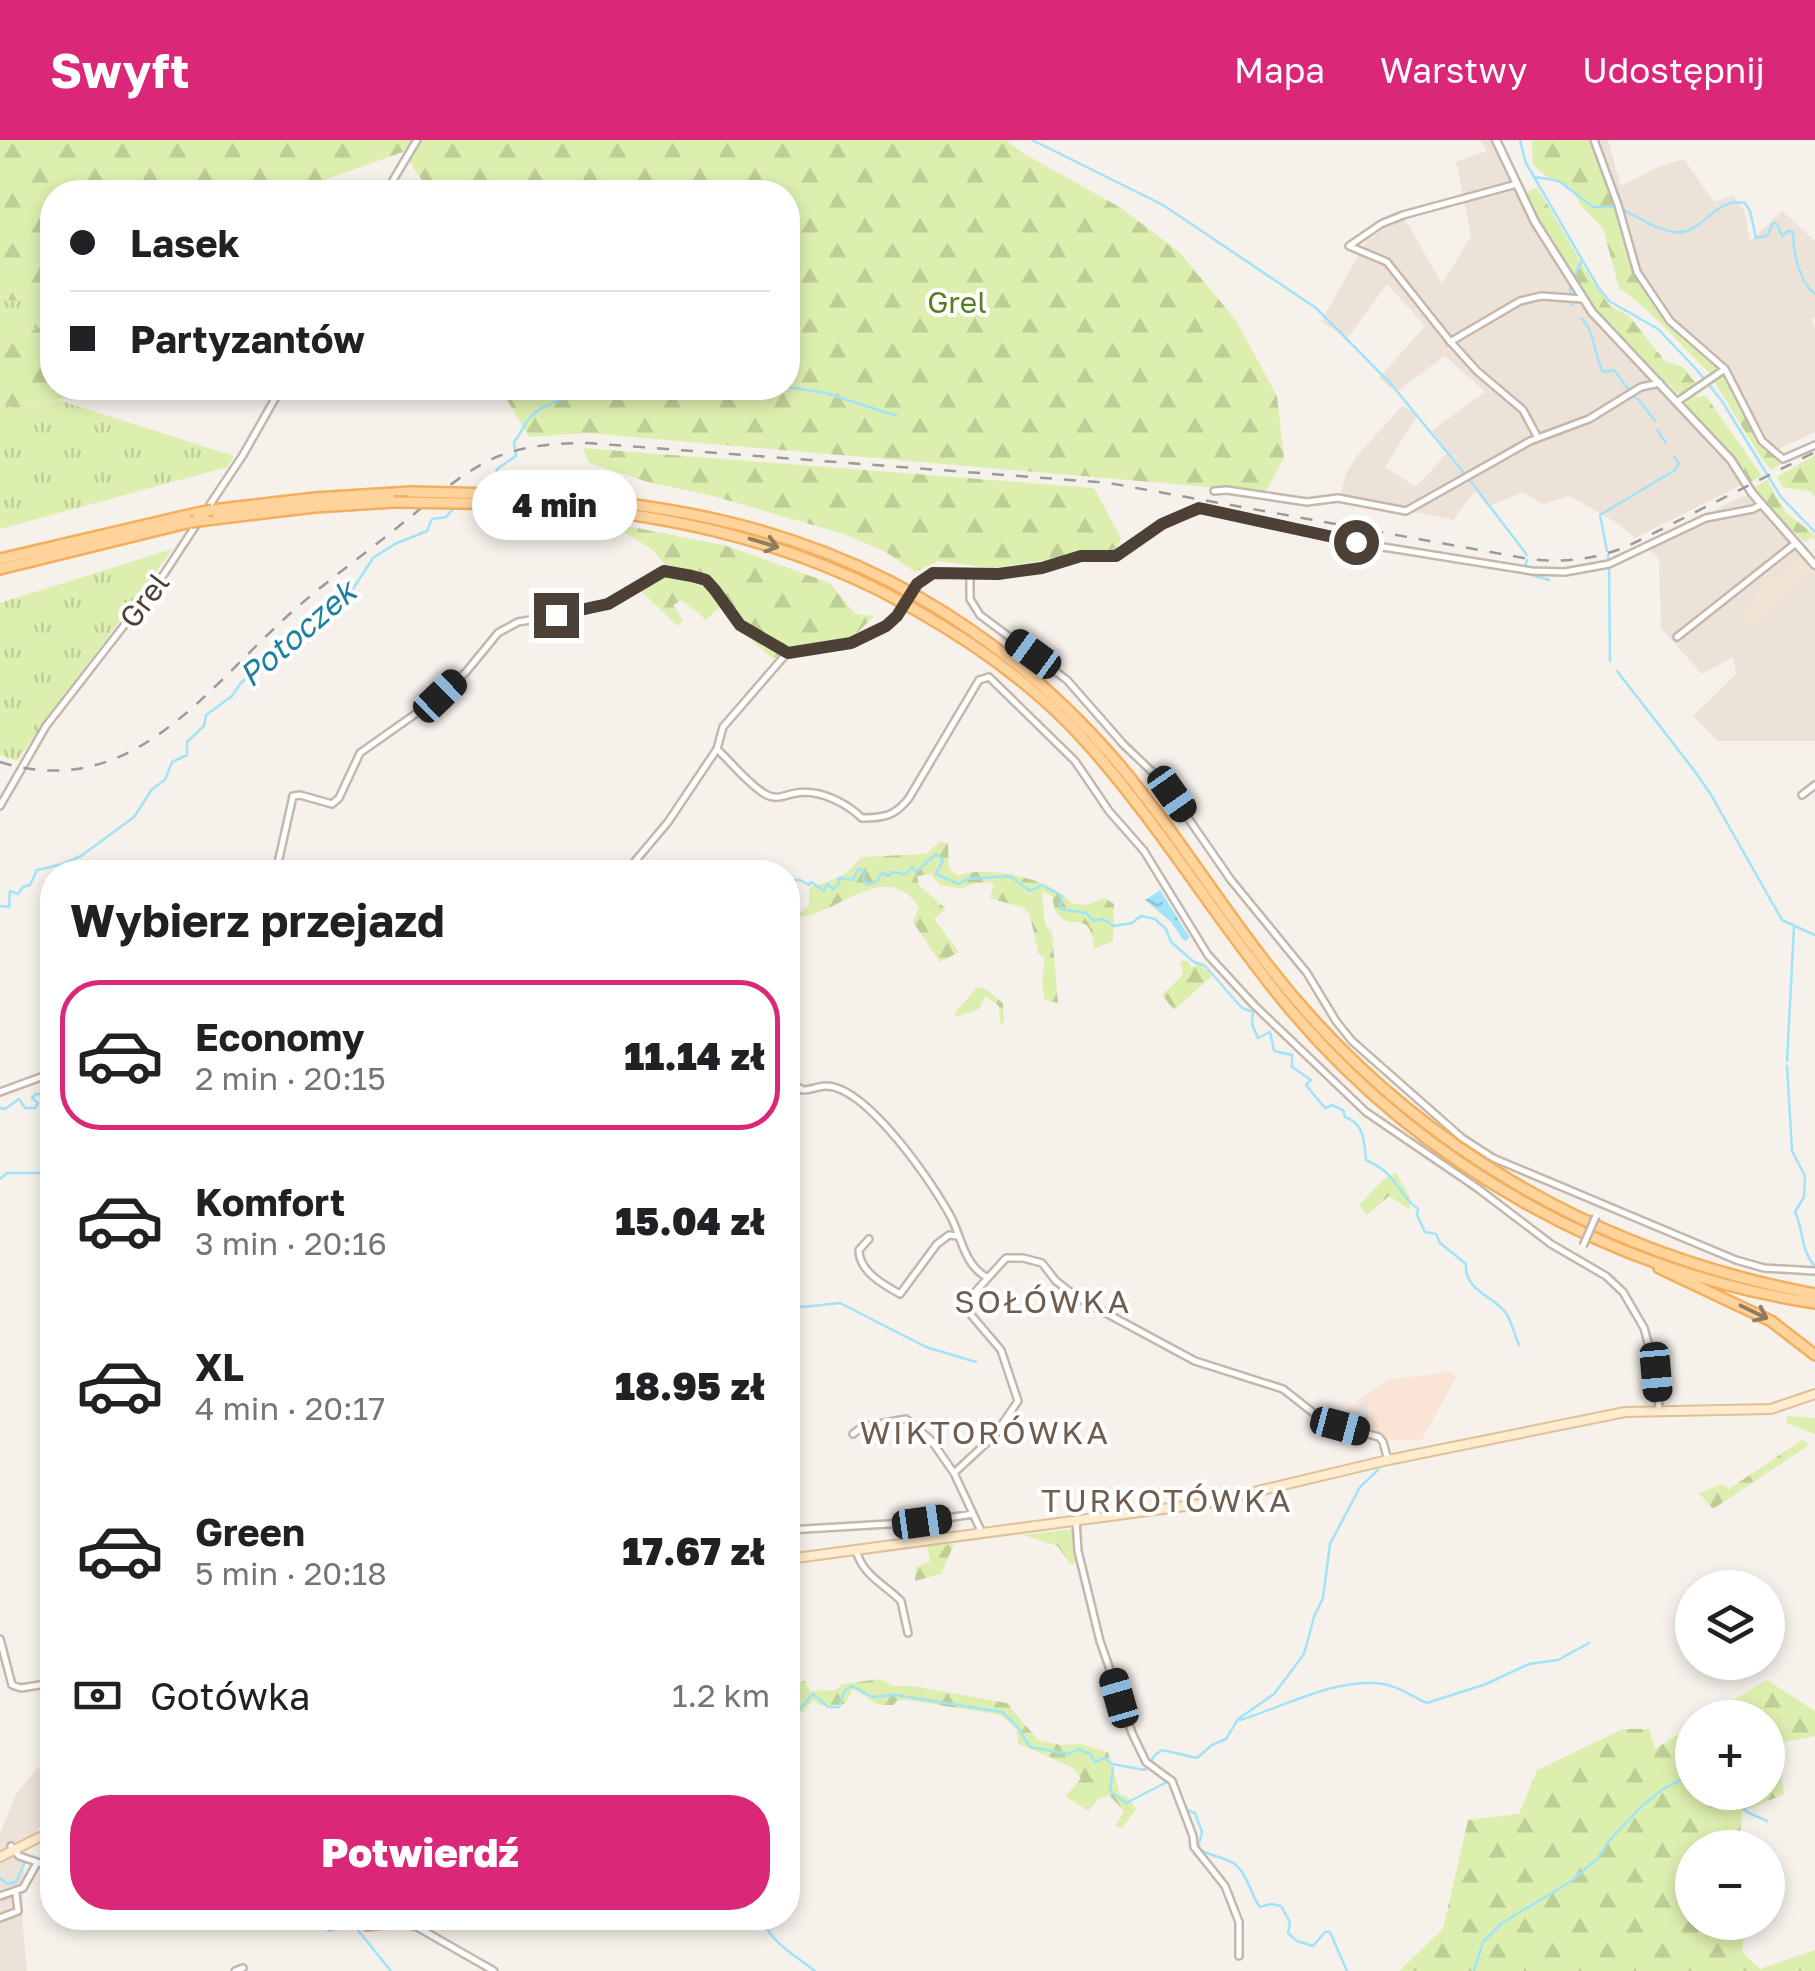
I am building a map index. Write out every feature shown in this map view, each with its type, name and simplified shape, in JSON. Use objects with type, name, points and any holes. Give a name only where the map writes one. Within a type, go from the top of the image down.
[{"type":"main road","points":[[0,569],[198,519],[212,510],[410,492],[546,495],[654,506],[738,522],[824,550],[886,586],[996,660],[1086,742],[1160,833],[1284,1003],[1360,1083],[1418,1132],[1490,1182],[1562,1223],[1771,1321],[1815,1355]]},
{"type":"main road","points":[[0,559],[198,519],[315,506],[394,502],[530,504],[632,513],[715,529],[920,598],[995,646],[1093,736],[1146,798],[1309,1017],[1365,1074],[1413,1115],[1498,1175],[1579,1220],[1698,1267],[1815,1294]]},
{"type":"main road","points":[[1634,1255],[1723,1284],[1815,1303]]},
{"type":"main road","points":[[800,1557],[1208,1503],[1388,1460],[1615,1413],[1771,1409],[1813,1394]]},
{"type":"main road","points":[[4,1851],[40,1834]]},
{"type":"street","points":[[393,180],[416,140]]},
{"type":"street","points":[[1496,140],[1535,222],[1606,330],[1731,460],[1762,504],[1815,566]]},
{"type":"street","points":[[1594,140],[1637,272],[1670,321],[1725,369],[1762,441],[1772,452],[1783,459],[1815,445]]},
{"type":"street","points":[[1517,184],[1403,214],[1349,246],[1387,262],[1450,342],[1523,410],[1538,438]]},
{"type":"street","points":[[1450,342],[1520,300],[1541,296],[1583,298]]},
{"type":"street","points":[[1678,401],[1725,369]]},
{"type":"street","points":[[1214,492],[1227,490],[1307,502],[1338,498],[1406,511],[1538,438],[1589,419],[1641,388],[1660,382]]},
{"type":"street","name":"Grel","points":[[0,806],[46,726],[164,574],[243,455],[273,400]]},
{"type":"street","points":[[636,860],[668,822],[717,749],[723,727],[788,653],[858,641],[894,620],[915,587],[928,575],[943,571],[970,574],[1042,568],[1081,556],[1120,555],[1147,532],[1199,508],[1377,546],[1532,572],[1565,572],[1609,564],[1706,518],[1762,504]]},
{"type":"street","points":[[1677,637],[1796,544]]},
{"type":"street","points":[[279,860],[293,796],[300,794],[332,804],[339,798],[360,753],[438,698],[498,633],[518,622],[608,604],[664,571],[706,580],[740,625],[788,653]]},
{"type":"street","points":[[970,574],[970,599],[980,615],[1067,680],[1124,746],[1163,782],[1231,880],[1307,972],[1336,1021],[1367,1058],[1479,1150],[1748,1264],[1815,1271]]},
{"type":"street","points":[[717,749],[765,794],[779,798],[801,792],[827,797],[846,804],[862,818],[881,818],[897,813],[979,680],[989,678],[1075,760],[1108,811],[1144,852],[1208,954],[1254,1005],[1379,1122],[1614,1283],[1639,1315],[1656,1372],[1659,1409]]},
{"type":"street","points":[[1802,794],[1815,785]]},
{"type":"street","points":[[0,1092],[40,1077]]},
{"type":"street","points":[[800,1088],[836,1088],[886,1124],[941,1198],[975,1267],[988,1278]]},
{"type":"street","points":[[1578,1260],[1601,1203]]},
{"type":"street","points":[[870,1239],[859,1250],[860,1261],[866,1270],[900,1294],[938,1244],[949,1235],[958,1236]]},
{"type":"street","points":[[954,1472],[994,1436],[1018,1401],[1001,1350],[972,1316],[972,1299],[1006,1258],[1034,1260],[1078,1298],[1195,1361],[1283,1389],[1323,1420],[1379,1437],[1388,1460]]},
{"type":"street","points":[[852,1434],[862,1428],[906,1419],[931,1440],[954,1472],[982,1533]]},
{"type":"street","points":[[800,1529],[922,1522],[973,1514]]},
{"type":"street","points":[[1076,1521],[1078,1551],[1100,1641],[1132,1733],[1150,1766],[1172,1781],[1194,1848],[1225,1886],[1240,1922],[1239,1956]]},
{"type":"street","points":[[856,1550],[871,1578],[901,1600],[908,1633]]},
{"type":"street","points":[[0,1639],[12,1686],[40,1686]]},
{"type":"street","points":[[4,1851],[40,1864]]},
{"type":"street","points":[[0,1896],[16,1893],[28,1882],[37,1863]]},
{"type":"street","points":[[0,1918],[18,1912],[16,1893]]},
{"type":"street","points":[[422,1930],[494,1971]]},
{"type":"shaded area","points":[[1480,140],[1494,140],[1583,299],[1727,458],[1743,484],[1635,538],[1570,496],[1542,504],[1523,492],[1488,507],[1475,491],[1453,520],[1340,496],[1346,473],[1358,455],[1402,406],[1418,414],[1385,467],[1416,487],[1447,453],[1432,430],[1485,392],[1445,356],[1396,392],[1379,378],[1425,326],[1387,284],[1348,337],[1321,322],[1367,240],[1404,217],[1442,284],[1471,236],[1456,162],[1487,151]]},
{"type":"shaded area","points":[[1599,140],[1608,140],[1621,186],[1660,166],[1684,159],[1714,202],[1733,195],[1744,210],[1750,241],[1782,211],[1815,241],[1815,317],[1811,320],[1815,328],[1815,432],[1773,452],[1762,441],[1731,378],[1662,311],[1637,272],[1626,217]]},
{"type":"shaded area","points":[[1751,495],[1815,568],[1815,741],[1718,741],[1693,716],[1736,674],[1733,657],[1702,674],[1661,628],[1659,559],[1646,547],[1740,497]]},
{"type":"shaded area","points":[[1802,557],[1813,569],[1749,626],[1740,616],[1757,600],[1754,596]]},
{"type":"shaded area","points":[[1451,1372],[1456,1377],[1422,1440],[1375,1441],[1331,1427],[1339,1416],[1386,1380]]},
{"type":"shaded area","points":[[1367,1400],[1369,1425],[1374,1432],[1351,1427],[1350,1413]]},
{"type":"shaded area","points":[[38,1767],[40,1826],[25,1854],[22,1915],[27,1971],[0,1971],[0,1834],[16,1794]]},
{"type":"green space","name":"Grel","points":[[0,140],[1006,140],[1121,208],[1179,252],[1235,319],[1277,396],[1284,458],[1265,492],[587,433],[529,437],[507,400],[800,400],[800,180],[422,180],[403,152],[324,180],[40,180],[40,295],[25,301],[0,300]]},
{"type":"green space","points":[[1532,140],[1590,140],[1638,277],[1668,320],[1717,364],[1719,368],[1712,375],[1619,288],[1603,228],[1582,207],[1570,187],[1551,180],[1533,165]]},
{"type":"green space","points":[[1537,187],[1610,306],[1629,316],[1665,361],[1683,367],[1697,385],[1677,393],[1598,315],[1523,194]]},
{"type":"green space","points":[[40,295],[40,327],[0,345],[0,300],[25,301]]},
{"type":"green space","points":[[40,327],[40,400],[55,400],[14,408],[0,404],[0,345]]},
{"type":"green space","points":[[1718,376],[1727,376],[1761,442],[1779,459],[1780,465],[1771,470],[1762,459],[1714,381]]},
{"type":"green space","points":[[1706,396],[1762,476],[1750,482],[1743,468],[1686,406],[1688,398]]},
{"type":"green space","points":[[58,400],[234,456],[227,467],[0,529],[0,404],[14,408]]},
{"type":"green space","points":[[583,448],[1094,488],[1121,538],[1116,550],[992,568],[938,561],[915,572],[886,552],[844,534],[589,463]]},
{"type":"green space","points":[[1815,455],[1815,498],[1811,492],[1783,487],[1777,477]]},
{"type":"green space","points":[[1767,480],[1786,513],[1815,535],[1815,540],[1812,537],[1805,542],[1753,488]]},
{"type":"green space","points":[[622,525],[727,546],[830,583],[855,614],[874,616],[854,636],[788,649],[773,659],[747,636],[726,601],[706,620],[682,600],[673,605],[683,621],[678,626],[642,592],[663,576],[666,566],[653,550],[617,528]]},
{"type":"green space","points":[[172,549],[17,761],[0,755],[0,603]]},
{"type":"green space","points":[[941,841],[948,844],[949,868],[958,876],[985,872],[1018,876],[1050,887],[1071,903],[1086,905],[1104,898],[1114,904],[1113,941],[1094,949],[1089,928],[1062,919],[1052,896],[1042,892],[1045,925],[1052,932],[1058,1003],[1045,1000],[1045,958],[1038,953],[1030,915],[1024,908],[990,898],[994,884],[978,883],[963,889],[940,885],[931,874],[917,876],[919,885],[946,909],[934,919],[959,952],[940,962],[913,922],[919,907],[906,893],[892,887],[862,892],[800,917],[809,906],[809,888],[844,874],[861,857],[926,854]]},
{"type":"green space","points":[[1180,961],[1188,961],[1191,968],[1199,963],[1212,976],[1174,1010],[1162,995],[1183,975]]},
{"type":"green space","points":[[977,987],[1003,1003],[1004,1022],[1000,1024],[999,1006],[985,996],[979,1009],[956,1017],[955,1013]]},
{"type":"green space","points":[[1396,1173],[1410,1198],[1410,1210],[1389,1196],[1367,1215],[1359,1205],[1385,1178]]},
{"type":"green space","points":[[1788,1416],[1815,1418],[1815,1434],[1786,1423]]},
{"type":"green space","points":[[1803,1439],[1809,1445],[1713,1509],[1699,1493],[1722,1484],[1729,1489]]},
{"type":"green space","points":[[1072,1529],[1078,1560],[1074,1564],[1058,1546],[1023,1535]]},
{"type":"green space","points":[[954,1544],[941,1574],[915,1581],[916,1567],[930,1561],[927,1546]]},
{"type":"green space","points":[[880,1679],[894,1686],[1007,1703],[1038,1740],[1080,1744],[1108,1752],[1120,1794],[1129,1798],[1136,1809],[1122,1828],[1115,1826],[1124,1811],[1109,1795],[1088,1811],[1065,1796],[1081,1779],[1072,1767],[1018,1744],[1017,1730],[1001,1715],[907,1700],[879,1705],[853,1689],[845,1704],[822,1706],[813,1700],[800,1713],[800,1682],[805,1681],[810,1691],[836,1690],[842,1684]]},
{"type":"green space","points":[[1767,1680],[1815,1711],[1815,1736],[1785,1742],[1785,1700],[1734,1700]]},
{"type":"green space","points":[[1623,1729],[1649,1729],[1655,1749],[1675,1737],[1675,1810],[1747,1810],[1742,1812],[1740,1830],[1675,1830],[1675,1940],[1744,1940],[1742,1952],[1760,1969],[1815,1950],[1815,1971],[1399,1971],[1443,1929],[1468,1820],[1519,1814],[1537,1770]]},
{"type":"water","points":[[1160,890],[1190,938],[1184,941],[1171,922],[1145,900]]},
{"type":"waterway","points":[[1032,140],[1163,205],[1316,308],[1391,384],[1464,473]]},
{"type":"waterway","points":[[1520,140],[1526,163],[1598,287],[1609,301],[1658,329],[1696,369],[1722,401],[1781,497],[1815,532]]},
{"type":"waterway","points":[[1536,177],[1559,181],[1593,207],[1615,207]]},
{"type":"waterway","points":[[1623,210],[1661,229],[1684,232],[1725,205],[1745,203],[1756,238],[1767,236],[1773,223],[1782,236],[1793,232],[1798,266],[1815,294]]},
{"type":"waterway","points":[[1574,277],[1582,260]]},
{"type":"waterway","points":[[1570,286],[1570,296]]},
{"type":"waterway","points":[[1569,301],[1572,305]]},
{"type":"waterway","points":[[1581,318],[1603,372],[1614,370],[1629,390]]},
{"type":"waterway","name":"Potoczek","points":[[800,389],[826,393],[897,416]]},
{"type":"waterway","points":[[1631,395],[1655,421]]},
{"type":"waterway","name":"Potoczek","points":[[498,491],[501,487],[495,476],[497,469],[516,456],[514,442],[527,421],[542,408],[561,400]]},
{"type":"waterway","points":[[1657,430],[1666,443]]},
{"type":"waterway","points":[[1607,551],[1600,515],[1675,470],[1679,463],[1674,456]]},
{"type":"waterway","points":[[1469,479],[1527,555]]},
{"type":"waterway","name":"Potoczek","points":[[72,860],[134,817],[152,789],[165,780],[172,762],[187,755],[187,742],[204,726],[206,715],[232,696],[307,619],[349,595],[373,558],[427,531],[432,519],[446,517],[453,509],[482,506]]},
{"type":"waterway","points":[[1608,555],[1608,561]]},
{"type":"waterway","points":[[1525,567],[1527,560]]},
{"type":"waterway","points":[[1609,567],[1610,661]]},
{"type":"waterway","points":[[1525,573],[1549,580]]},
{"type":"waterway","points":[[1617,671],[1690,765]]},
{"type":"waterway","points":[[1691,766],[1782,920],[1815,935]]},
{"type":"waterway","points":[[800,880],[824,891],[827,884],[833,889],[838,885],[839,878],[853,880],[859,868],[865,872],[863,879],[868,885],[882,873],[906,874],[912,867],[916,872],[936,854],[943,860],[936,874],[959,884],[967,879],[1010,876],[1030,891],[1042,885],[1062,896],[1060,909],[1086,913],[1094,921],[1103,919],[1114,926],[1132,923],[1141,916],[1155,919],[1166,929],[1171,942],[1194,962],[1205,966],[1242,1008],[1253,1012],[1252,1024],[1258,1038],[1270,1032],[1274,1051],[1292,1055],[1292,1067],[1311,1080],[1306,1085],[1325,1108],[1332,1105],[1343,1110],[1345,1117],[1356,1124],[1362,1134],[1366,1160],[1385,1171],[1418,1209],[1425,1232],[1436,1234],[1440,1243],[1466,1264],[1470,1281],[1506,1313],[1519,1345]]},
{"type":"waterway","name":"Potoczek","points":[[0,906],[9,907],[10,891],[18,894],[40,869]]},
{"type":"waterway","points":[[1787,1061],[1794,927]]},
{"type":"waterway","points":[[1787,1066],[1792,1151],[1805,1176],[1804,1197],[1795,1212],[1807,1254],[1815,1266]]},
{"type":"waterway","points":[[0,1108],[5,1109],[19,1099],[25,1108],[35,1108],[38,1103],[32,1098],[40,1094]]},
{"type":"waterway","points":[[0,1179],[7,1173],[40,1173]]},
{"type":"waterway","points":[[800,1306],[840,1303],[926,1347],[976,1362]]},
{"type":"waterway","points":[[1112,1764],[1145,1770],[1162,1750],[1197,1758],[1226,1739],[1238,1719],[1274,1694],[1304,1654],[1323,1598],[1330,1544],[1360,1487],[1378,1470]]},
{"type":"waterway","points":[[1240,1720],[1310,1694],[1366,1683],[1390,1685],[1427,1703],[1486,1684],[1529,1664],[1558,1660],[1589,1643]]},
{"type":"waterway","points":[[800,1709],[813,1694],[828,1707],[839,1707],[845,1690],[852,1686],[872,1697],[896,1695],[1002,1712],[1030,1747],[1069,1754],[1078,1749],[1090,1754],[1095,1762],[1105,1758],[1112,1764]]},
{"type":"waterway","points":[[1113,1768],[1110,1791],[1126,1803],[1167,1782]]},
{"type":"waterway","points":[[1173,1778],[1180,1794]]},
{"type":"waterway","points":[[1474,1971],[1483,1942],[1502,1923],[1570,1882],[1598,1858],[1641,1807],[1675,1783]]},
{"type":"waterway","points":[[1187,1810],[1195,1813],[1202,1832],[1198,1848],[1236,1865],[1260,1907],[1281,1906],[1290,1922],[1288,1933],[1297,1941],[1313,1946],[1325,1932],[1330,1932],[1347,1971]]},
{"type":"waterway","points":[[1745,1810],[1767,1821]]},
{"type":"waterway","points":[[0,1878],[7,1884],[16,1882],[25,1862]]},
{"type":"waterway","points":[[328,1930],[333,1930]]},
{"type":"waterway","points":[[358,1930],[391,1971]]},
{"type":"waterway","points":[[767,1930],[815,1971]]},
{"type":"railway","points":[[0,762],[45,770],[86,767],[124,755],[158,735],[190,710],[310,597],[447,488],[485,462],[532,447],[588,443],[1109,483],[1529,559],[1555,560],[1592,557],[1628,546],[1815,452]]},
{"type":"district","name":"SOŁÓWKA","points":[[1043,1301]]},
{"type":"district","name":"WIKTORÓWKA","points":[[985,1432]]},
{"type":"district","name":"TURKOTÓWKA","points":[[1167,1500]]},
{"type":"route","points":[[556,615],[608,604],[664,571],[706,580],[732,618],[788,653],[851,643],[886,626],[917,584],[933,573],[998,574],[1042,568],[1081,556],[1116,556],[1124,554],[1147,532],[1199,508],[1356,542]]}]
